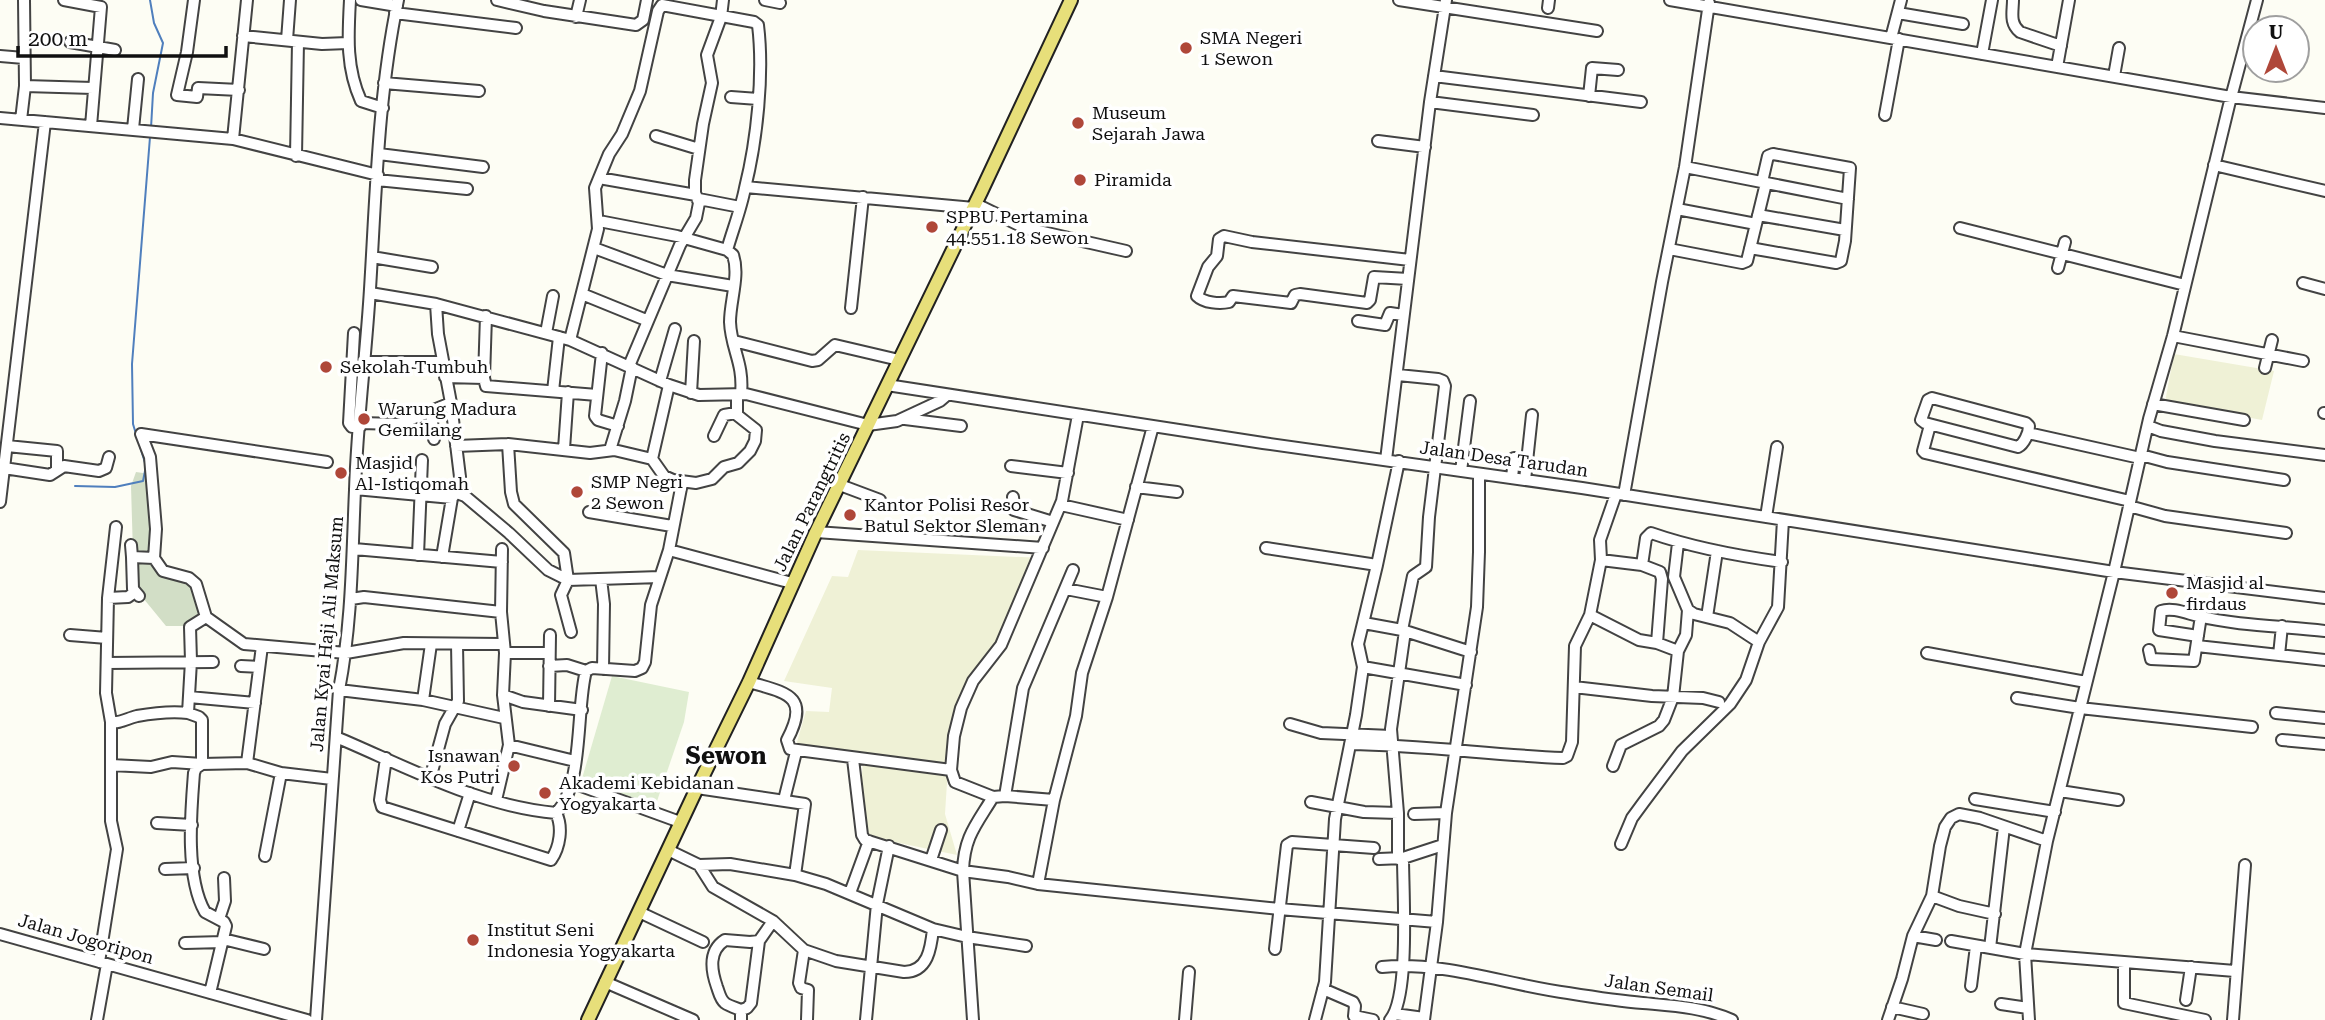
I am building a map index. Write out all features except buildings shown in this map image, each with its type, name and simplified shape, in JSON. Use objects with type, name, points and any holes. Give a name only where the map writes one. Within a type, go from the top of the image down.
[{"type":"main road","name":"Jalan Parangtritis","points":[[588,1020],[696,788],[749,682],[816,532],[975,206],[1071,0]]},
{"type":"street","points":[[22,120],[25,86],[24,0]]},
{"type":"street","points":[[194,0],[187,52],[176,92],[179,96],[197,102],[198,88],[239,90]]},
{"type":"street","points":[[233,138],[247,0]]},
{"type":"street","points":[[290,0],[296,156]]},
{"type":"street","points":[[350,0],[350,71],[359,99],[364,104],[383,108]]},
{"type":"street","points":[[361,0],[516,28]]},
{"type":"street","points":[[497,0],[545,6],[576,17],[638,25],[643,20],[647,0]]},
{"type":"street","points":[[576,17],[580,0]]},
{"type":"street","points":[[610,450],[618,426],[630,367],[646,320],[683,239],[694,223],[699,149],[712,83],[706,55],[721,17],[723,0]]},
{"type":"street","points":[[765,0],[780,3]]},
{"type":"street","points":[[1399,0],[1445,4],[1597,31]]},
{"type":"street","points":[[1670,0],[1709,3],[1895,39],[2231,97],[2325,108]]},
{"type":"street","points":[[1885,115],[1901,0]]},
{"type":"street","points":[[1982,54],[1992,0]]},
{"type":"street","points":[[2014,0],[2012,23],[2015,29],[2061,46]]},
{"type":"street","points":[[2057,66],[2069,0]]},
{"type":"street","points":[[2001,1004],[2029,1014],[2025,954],[2047,841],[2140,456],[2173,336],[2257,0]]},
{"type":"street","points":[[70,1],[104,3],[97,48],[91,125]]},
{"type":"street","points":[[1290,724],[1351,739],[1391,740],[1454,750],[1563,758],[1568,754],[1572,742],[1575,646],[1590,615],[1601,560],[1601,536],[1620,494],[1685,167],[1709,3]]},
{"type":"street","points":[[1386,460],[1430,102],[1445,4]]},
{"type":"street","points":[[552,391],[565,338],[582,294],[594,248],[599,221],[594,195],[598,178],[622,134],[640,91],[659,7],[667,5],[758,25],[758,99],[746,187],[727,250]]},
{"type":"street","points":[[396,7],[384,83],[364,362],[349,425],[399,424],[451,403]]},
{"type":"street","points":[[1898,13],[1963,24]]},
{"type":"street","points":[[243,36],[348,43]]},
{"type":"street","points":[[69,42],[115,50]]},
{"type":"street","points":[[2114,76],[2119,47]]},
{"type":"street","points":[[0,56],[24,58]]},
{"type":"street","points":[[1589,96],[1592,68],[1618,71]]},
{"type":"street","points":[[1434,76],[1641,102]]},
{"type":"street","points":[[133,129],[138,79]]},
{"type":"street","points":[[384,83],[479,91]]},
{"type":"street","points":[[25,86],[93,88]]},
{"type":"street","points":[[731,97],[758,99]]},
{"type":"street","points":[[1430,102],[1533,115]]},
{"type":"street","points":[[0,118],[233,138],[377,178],[467,189]]},
{"type":"street","points":[[0,502],[46,122]]},
{"type":"street","points":[[656,136],[699,149]]},
{"type":"street","points":[[1378,141],[1425,147]]},
{"type":"street","points":[[1669,248],[1742,263],[1746,261],[1757,220],[1768,156],[1773,153],[1851,170],[1841,261],[1838,263],[1807,259],[1750,248]]},
{"type":"street","points":[[379,154],[483,167]]},
{"type":"street","points":[[2214,165],[2325,191]]},
{"type":"street","points":[[1685,167],[1848,199]]},
{"type":"street","points":[[598,178],[740,207]]},
{"type":"street","points":[[746,187],[975,206],[1025,228],[1126,251]]},
{"type":"street","points":[[851,308],[863,197]]},
{"type":"street","points":[[1677,209],[1845,230]]},
{"type":"street","points":[[599,221],[727,250],[735,258],[730,321],[742,371],[736,413]]},
{"type":"street","points":[[1960,229],[2185,285]]},
{"type":"street","points":[[1408,279],[1374,277],[1370,300],[1367,303],[1300,294],[1295,295],[1291,303],[1233,296],[1229,302],[1222,303],[1201,300],[1197,296],[1208,267],[1217,256],[1220,239],[1224,236],[1252,242],[1410,260]]},
{"type":"street","points":[[2058,268],[2065,242]]},
{"type":"street","points":[[594,248],[667,275],[733,286]]},
{"type":"street","points":[[372,257],[432,267]]},
{"type":"street","points":[[2303,283],[2325,289]]},
{"type":"street","points":[[370,293],[436,304],[565,338],[691,393],[709,396],[760,396],[868,425],[902,419],[947,395]]},
{"type":"street","points":[[582,294],[646,320]]},
{"type":"street","points":[[547,333],[553,296]]},
{"type":"street","points":[[436,304],[460,477],[442,557]]},
{"type":"street","points":[[1358,321],[1385,325],[1390,313],[1403,315]]},
{"type":"street","points":[[486,316],[484,378],[488,386],[597,395]]},
{"type":"street","points":[[652,459],[675,329]]},
{"type":"street","points":[[354,333],[356,389]]},
{"type":"street","points":[[2173,336],[2303,361]]},
{"type":"street","points":[[691,393],[694,341]]},
{"type":"street","points":[[734,341],[812,361],[821,358],[835,345],[899,360]]},
{"type":"street","points":[[2265,368],[2272,341]]},
{"type":"street","points":[[602,353],[596,418],[618,426]]},
{"type":"street","points":[[364,362],[443,362]]},
{"type":"street","points":[[1398,375],[1444,382],[1426,566],[1413,576],[1403,631],[1391,740],[1398,813],[1403,919],[1402,979],[1393,1017],[1424,1019],[1437,922],[1446,813],[1479,584],[1479,474]]},
{"type":"street","points":[[445,377],[484,378]]},
{"type":"street","name":"Jalan Desa Tarudan","points":[[887,385],[1620,494],[2114,572],[2325,598]]},
{"type":"street","points":[[565,449],[568,392]]},
{"type":"street","points":[[1932,398],[2026,423],[2028,433],[2018,447],[1930,425],[1921,419],[1927,401],[1932,398]]},
{"type":"street","points":[[1461,471],[1470,401]]},
{"type":"street","points":[[2153,404],[2244,420]]},
{"type":"street","points":[[431,411],[434,439]]},
{"type":"street","points":[[456,446],[508,444],[590,453],[610,450],[652,459],[664,475],[682,483],[696,483],[712,479],[723,467],[738,463],[747,455],[755,441],[756,430],[736,413],[724,415],[714,436]]},
{"type":"street","points":[[1054,800],[999,797],[955,782],[951,770],[954,736],[961,708],[973,681],[1001,645],[1060,505],[1078,415]]},
{"type":"street","points":[[1525,480],[1532,415]]},
{"type":"street","points":[[902,419],[961,426]]},
{"type":"street","name":"Jalan Kyai Haji Ali Maksum","points":[[316,1020],[339,690],[346,653],[351,599],[360,425]]},
{"type":"street","points":[[1930,425],[1923,451],[1925,453],[2130,503],[2165,516],[2286,533]]},
{"type":"street","points":[[1038,884],[1054,800],[1076,716],[1082,673],[1107,597],[1153,426]]},
{"type":"street","points":[[2148,426],[2215,442],[2325,455]]},
{"type":"street","points":[[2028,433],[2167,462],[2284,480]]},
{"type":"street","points":[[154,558],[156,529],[150,457],[141,434],[327,462]]},
{"type":"street","points":[[508,444],[514,503],[560,548],[566,559],[568,580],[561,595],[571,632]]},
{"type":"street","points":[[7,446],[57,451],[57,470]]},
{"type":"street","points":[[1766,517],[1777,447]]},
{"type":"street","points":[[4,468],[50,475],[64,466],[103,470],[109,457]]},
{"type":"street","points":[[1512,478],[1514,458]]},
{"type":"street","points":[[418,555],[422,460]]},
{"type":"street","points":[[1315,1020],[1323,989],[1331,914],[1332,844],[1363,667],[1358,644],[1399,461]]},
{"type":"street","points":[[1011,466],[1068,473]]},
{"type":"street","points":[[549,666],[567,665],[586,671],[603,668],[635,671],[643,666],[651,605],[669,550],[682,483]]},
{"type":"street","points":[[840,485],[880,500]]},
{"type":"street","points":[[1136,487],[1177,492]]},
{"type":"street","points":[[355,489],[420,496],[465,496],[548,570],[568,580],[660,577]]},
{"type":"street","points":[[1013,497],[1014,510],[1053,522]]},
{"type":"street","points":[[1060,505],[1128,520]]},
{"type":"street","points":[[589,512],[672,526]]},
{"type":"street","points":[[1621,844],[1632,818],[1676,759],[1730,704],[1742,688],[1759,642],[1778,607],[1783,520]]},
{"type":"street","points":[[97,1020],[117,849],[112,827],[111,722],[106,693],[108,598],[116,527]]},
{"type":"street","points":[[816,532],[1043,548]]},
{"type":"street","points":[[1642,565],[1649,534],[1678,543],[1779,561]]},
{"type":"street","points":[[1613,766],[1621,745],[1659,726],[1668,713],[1673,697],[1678,651],[1686,635],[1688,610],[1674,577],[1678,543]]},
{"type":"street","points":[[113,548],[132,550],[154,558],[163,571],[189,578],[196,584],[206,617],[244,644],[346,653],[394,644],[457,644],[549,653]]},
{"type":"street","points":[[1266,548],[1377,565]]},
{"type":"street","points":[[354,549],[502,562]]},
{"type":"street","points":[[108,598],[123,598],[135,593],[132,550]]},
{"type":"street","points":[[496,800],[509,745],[503,695],[502,550]]},
{"type":"street","points":[[669,550],[792,583]]},
{"type":"street","points":[[1707,617],[1717,551]]},
{"type":"street","points":[[1601,560],[1642,565],[1657,570],[1662,575],[1657,643]]},
{"type":"street","points":[[973,1020],[963,871],[964,850],[968,838],[999,797],[1023,688],[1073,570]]},
{"type":"street","points":[[601,579],[604,604],[603,668]]},
{"type":"street","points":[[1066,589],[1107,597]]},
{"type":"street","points":[[351,599],[364,597],[501,612]]},
{"type":"street","points":[[2325,631],[2226,621],[2167,609],[2159,614],[2159,630],[2197,641],[2325,660]]},
{"type":"street","points":[[1688,610],[1730,623],[1759,642]]},
{"type":"street","points":[[1590,615],[1639,640],[1678,651]]},
{"type":"street","points":[[2149,650],[2151,659],[2193,662],[2196,658],[2201,616]]},
{"type":"street","points":[[188,713],[190,627],[206,617]]},
{"type":"street","points":[[1364,623],[1403,631],[1471,652]]},
{"type":"street","points":[[2279,654],[2282,626]]},
{"type":"street","points":[[69,635],[107,638]]},
{"type":"street","points":[[549,706],[550,635]]},
{"type":"street","points":[[423,700],[431,644]]},
{"type":"street","points":[[430,779],[445,724],[458,701],[457,644]]},
{"type":"street","points":[[247,763],[262,646]]},
{"type":"street","points":[[1927,653],[2086,682]]},
{"type":"street","points":[[107,663],[127,665],[213,662]]},
{"type":"street","points":[[241,666],[260,667]]},
{"type":"street","points":[[1363,667],[1466,685]]},
{"type":"street","points":[[556,813],[562,806],[575,761],[586,671]]},
{"type":"street","points":[[749,682],[782,692],[793,699],[796,708],[795,726],[787,742],[788,748],[796,752],[951,770]]},
{"type":"street","points":[[1574,687],[1703,698],[1719,702]]},
{"type":"street","points":[[339,690],[423,700],[504,718]]},
{"type":"street","points":[[503,695],[523,702],[582,710]]},
{"type":"street","points":[[189,696],[255,703]]},
{"type":"street","points":[[2017,698],[2080,708],[2252,727]]},
{"type":"street","points":[[111,722],[169,712],[188,713],[202,720],[202,764],[195,770],[192,825],[194,869],[202,908],[225,924],[210,993],[307,1020]]},
{"type":"street","points":[[2276,713],[2325,718]]},
{"type":"street","points":[[336,737],[430,779],[470,793],[556,813]]},
{"type":"street","points":[[2282,740],[2325,744]]},
{"type":"street","points":[[509,745],[575,761]]},
{"type":"street","points":[[784,800],[796,752]]},
{"type":"street","points":[[386,758],[380,805],[398,813],[551,860],[556,851],[560,830],[556,813]]},
{"type":"street","points":[[853,759],[862,835],[869,841],[963,871],[1038,884],[1437,922]]},
{"type":"street","points":[[111,765],[151,767],[172,762],[247,763],[281,773],[332,779]]},
{"type":"street","points":[[265,856],[281,773]]},
{"type":"street","points":[[570,782],[680,822]]},
{"type":"street","points":[[696,788],[805,804],[794,875]]},
{"type":"street","points":[[2060,791],[2118,800]]},
{"type":"street","points":[[458,831],[470,793]]},
{"type":"street","points":[[1975,799],[2055,812]]},
{"type":"street","points":[[1311,802],[1364,812],[1398,813]]},
{"type":"street","points":[[1414,814],[1446,813]]},
{"type":"street","points":[[1888,1020],[1913,936],[1932,896],[1940,846],[1945,827],[1951,818],[1959,814],[1980,818],[2047,841]]},
{"type":"street","points":[[157,823],[192,825]]},
{"type":"street","points":[[1990,948],[2004,827]]},
{"type":"street","points":[[930,860],[941,830]]},
{"type":"street","points":[[850,893],[869,841]]},
{"type":"street","points":[[1275,949],[1287,845],[1292,842],[1332,844],[1401,858],[1443,845]]},
{"type":"street","points":[[866,1020],[877,904],[889,846]]},
{"type":"street","points":[[668,850],[699,864],[730,864],[794,875],[850,893],[933,929],[1026,946]]},
{"type":"street","points":[[699,864],[713,887],[773,921],[804,950],[836,961],[909,972],[919,968],[931,948],[933,929]]},
{"type":"street","points":[[2233,1020],[2245,865]]},
{"type":"street","points":[[165,870],[194,869]]},
{"type":"street","points":[[219,919],[225,901],[224,878]]},
{"type":"street","points":[[1932,896],[1959,906],[1995,914]]},
{"type":"street","points":[[639,912],[703,942]]},
{"type":"street","points":[[759,941],[725,940],[717,946],[713,954],[712,969],[721,998],[741,1015],[751,1003],[759,941],[773,921]]},
{"type":"street","name":"Jalan Jogoripon","points":[[0,934],[210,993]]},
{"type":"street","points":[[1913,936],[1936,940]]},
{"type":"street","points":[[186,943],[223,940],[264,949]]},
{"type":"street","points":[[1951,942],[2025,954],[2235,971]]},
{"type":"street","points":[[1971,986],[1976,946]]},
{"type":"street","points":[[804,950],[799,984],[801,988],[808,990],[807,1020]]},
{"type":"street","points":[[2124,962],[2124,1003],[2205,1020]]},
{"type":"street","name":"Jalan Semail","points":[[1382,967],[1402,965],[1431,968],[1574,994],[1682,1006],[1707,1010],[1732,1020]]},
{"type":"street","points":[[2186,1000],[2191,967]]},
{"type":"street","points":[[1185,1020],[1189,972]]},
{"type":"street","points":[[605,982],[693,1020]]},
{"type":"street","points":[[1323,989],[1353,1002],[1354,1016],[1373,1020]]},
{"type":"street","points":[[1892,1007],[1923,1014]]},
{"type":"green space","points":[[2174,354],[2274,371],[2262,420],[2165,402]]},
{"type":"green space","points":[[136,472],[150,474],[151,557],[192,582],[202,618],[187,626],[166,626],[134,587],[131,486]]},
{"type":"green space","points":[[858,550],[1044,558],[950,736],[945,814],[957,855],[866,836],[858,829],[863,760],[795,749],[806,711],[829,712],[832,688],[784,681],[832,576],[848,577]]},
{"type":"green space","points":[[612,676],[689,692],[684,722],[655,807],[581,782]]},
{"type":"waterway","points":[[150,0],[154,23],[163,43],[153,93],[151,128]]},
{"type":"waterway","points":[[136,434],[133,424],[132,364],[150,137]]},
{"type":"waterway","points":[[75,486],[115,487],[143,481],[146,466],[138,440]]},
{"type":"place","name":"SMA Negeri 1 Sewon","points":[[1186,48]]},
{"type":"place","name":"Museum Sejarah Jawa","points":[[1078,123]]},
{"type":"place","name":"Piramida","points":[[1080,180]]},
{"type":"place","name":"SPBU Pertamina 44.551.18 Sewon","points":[[932,227]]},
{"type":"place","name":"Sekolah Tumbuh","points":[[326,367]]},
{"type":"place","name":"Warung Madura Gemilang","points":[[364,419]]},
{"type":"place","name":"Masjid Al-Istiqomah","points":[[341,473]]},
{"type":"place","name":"SMP Negri 2 Sewon","points":[[577,492]]},
{"type":"place","name":"Kantor Polisi Resor Batul Sektor Sleman","points":[[850,515]]},
{"type":"place","name":"Masjid al firdaus","points":[[2172,593]]},
{"type":"place","name":"Isnawan Kos Putri","points":[[514,766]]},
{"type":"place","name":"Akademi Kebidanan Yogyakarta","points":[[545,793]]},
{"type":"place","name":"Institut Seni Indonesia Yogyakarta","points":[[473,940]]},
{"type":"district","name":"Sewon","points":[[726,756]]}]
